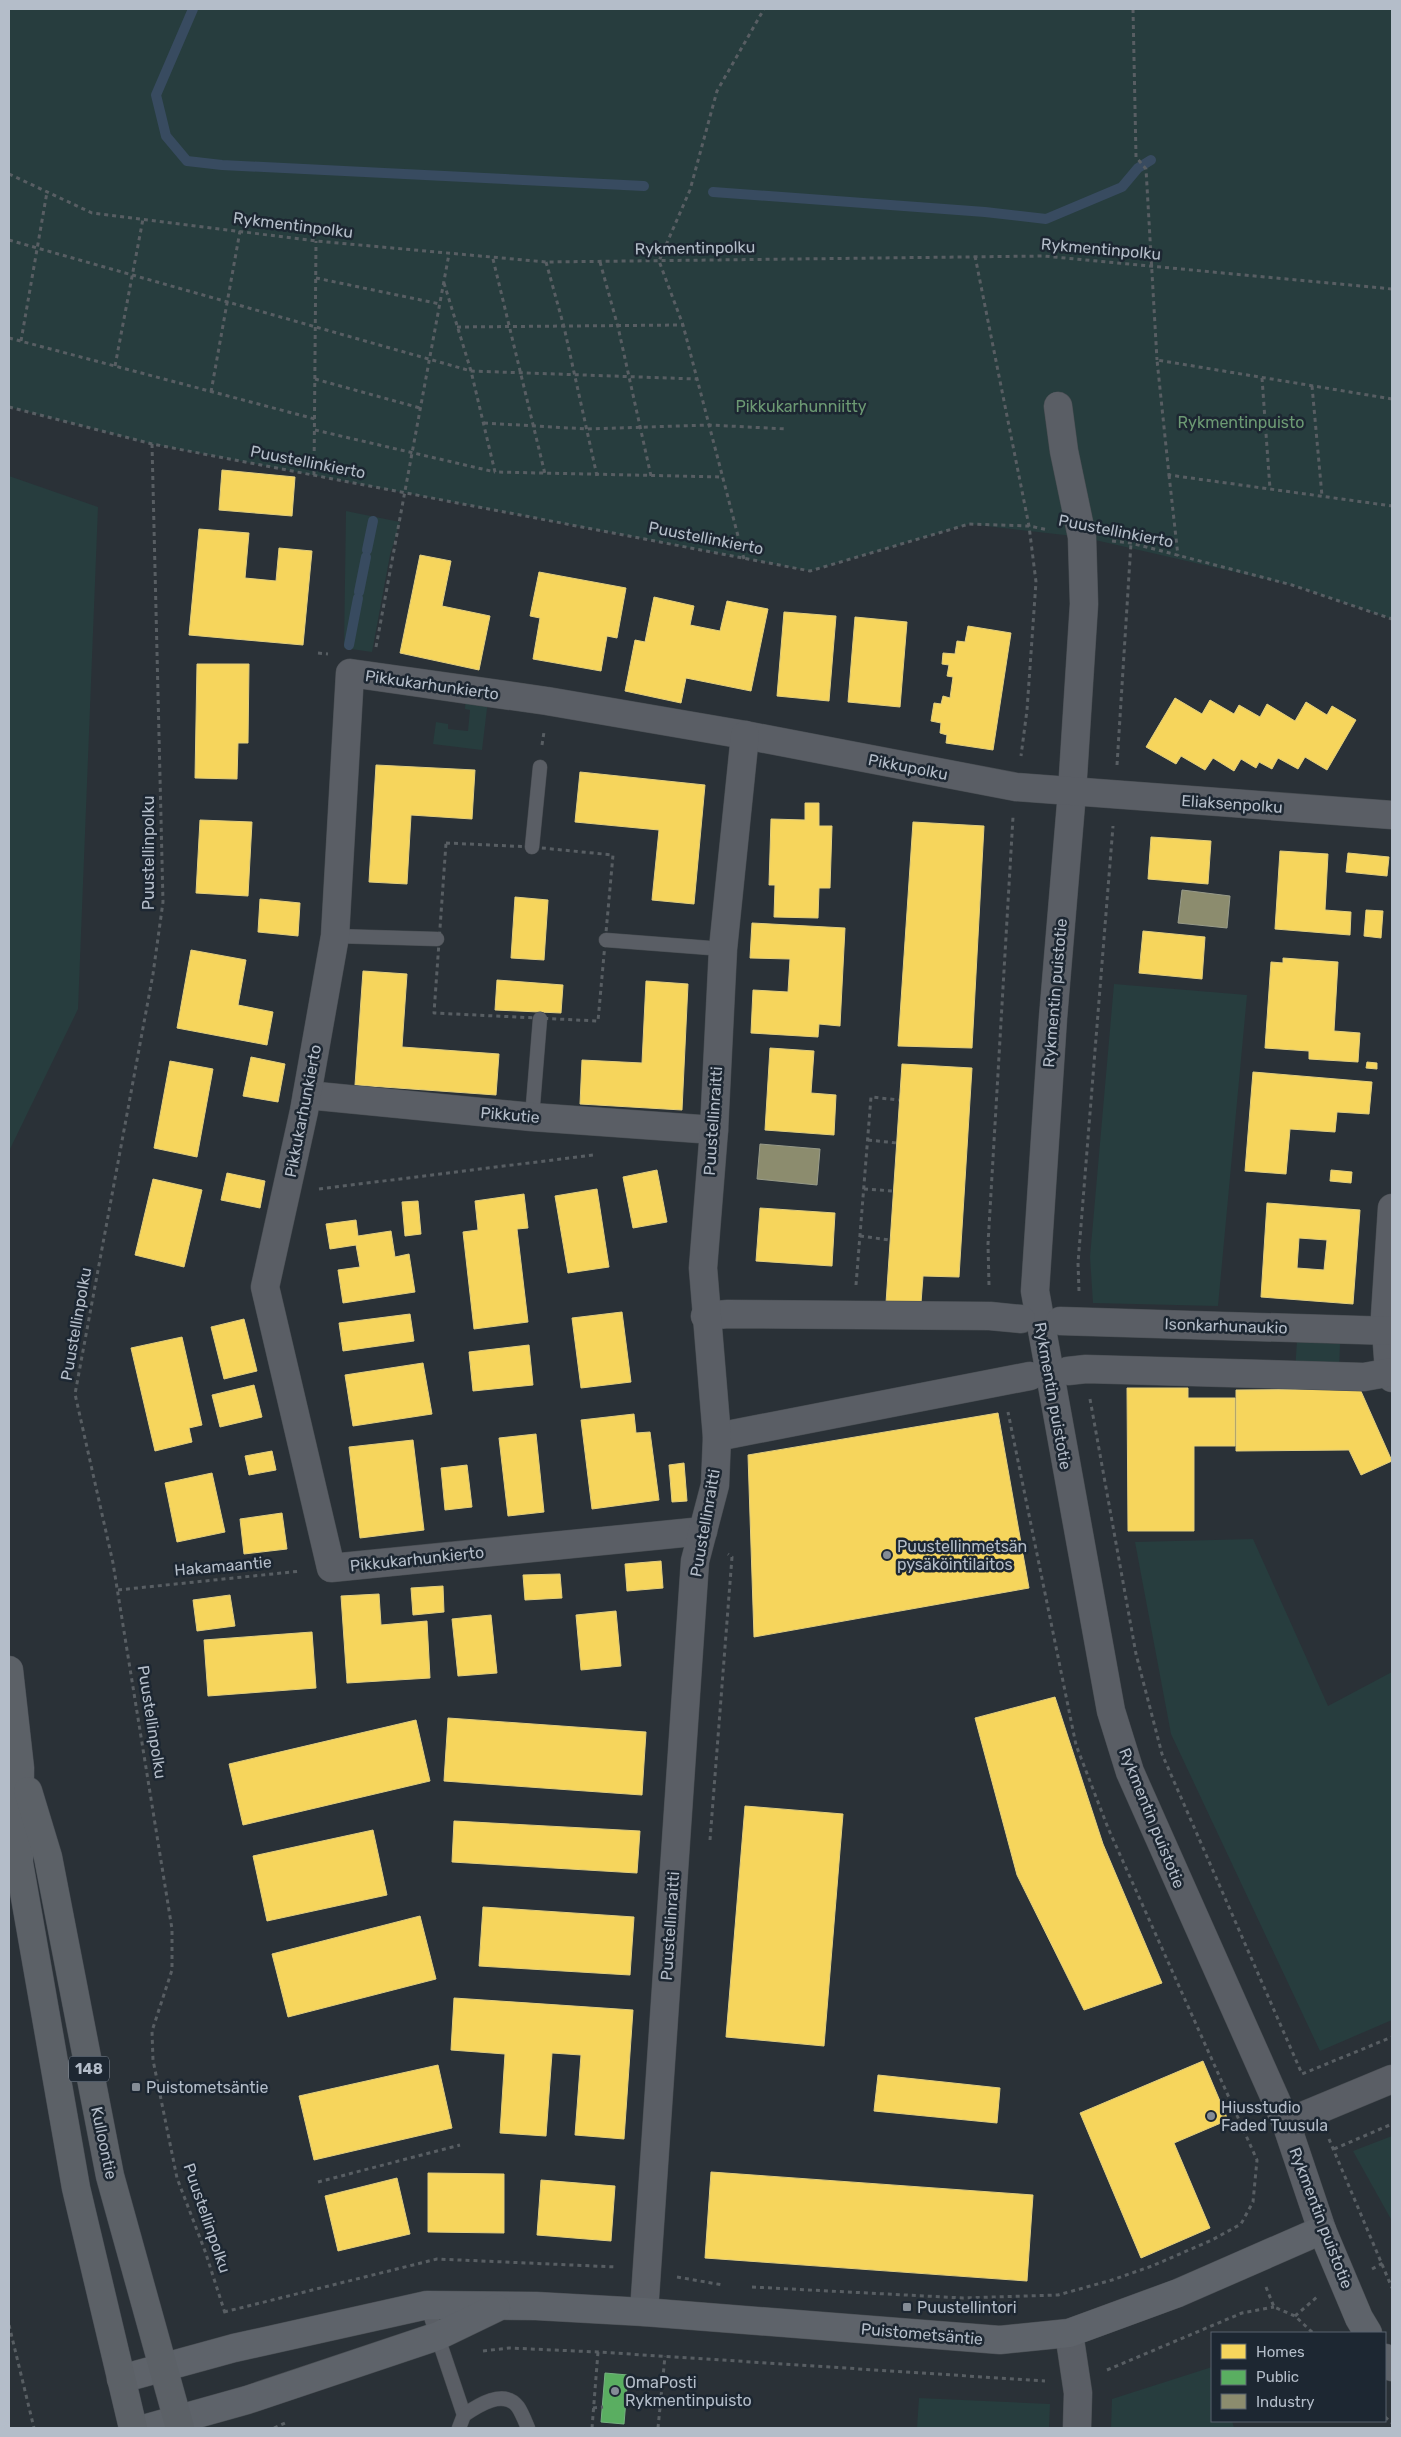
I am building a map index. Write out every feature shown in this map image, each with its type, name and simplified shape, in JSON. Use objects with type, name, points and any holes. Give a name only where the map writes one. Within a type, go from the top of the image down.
[{"type":"main road","name":"Kulloontie","points":[[9,1670],[20,1768],[18,1863],[76,2188],[133,2428]]},
{"type":"main road","name":"Kulloontie","points":[[20,1768],[48,1857],[110,2176],[179,2424]]},
{"type":"street","name":"Rykmentin puistotie","points":[[1058,406],[1064,451],[1082,537],[1084,604],[1072,792],[1038,1223],[1035,1291],[1039,1319],[1111,1711],[1134,1781],[1286,2124],[1322,2230],[1359,2318],[1367,2332]]},
{"type":"street","name":"Pikkukarhunkierto","points":[[703,1531],[331,1568],[265,1287],[290,1185],[335,936],[350,673],[547,701],[745,736]]},
{"type":"street","name":"Pikkupolku","points":[[745,736],[1016,787],[1072,792]]},
{"type":"street","name":"Puustellinraitti","points":[[644,2312],[695,1561],[715,1485],[717,1437],[705,1316],[703,1268],[714,1130],[723,949],[745,736]]},
{"type":"street","name":"Eliaksenpolku","points":[[1072,792],[1392,816]]},
{"type":"street","name":"Pikkutie","points":[[307,1096],[532,1117],[714,1130]]},
{"type":"street","points":[[1077,1370],[1364,1377],[1391,1374],[1388,1326],[1392,1208]]},
{"type":"street","points":[[705,1316],[728,1314],[990,1316],[1020,1319]]},
{"type":"street","name":"Isonkarhunaukio","points":[[1070,1322],[1388,1326]]},
{"type":"street","points":[[717,1437],[1030,1376]]},
{"type":"street","points":[[1286,2124],[1392,2079]]},
{"type":"street","name":"Puistometsäntie","points":[[121,2379],[234,2348],[427,2305],[502,2305],[644,2312],[1000,2340],[1069,2333],[1178,2293],[1322,2230]]},
{"type":"street","name":"Puistometsäntie","points":[[147,2428],[179,2424],[247,2400],[441,2347],[502,2305]]},
{"type":"street","points":[[1069,2333],[1078,2393],[1077,2428]]},
{"type":"lane","points":[[532,847],[540,767]]},
{"type":"lane","points":[[335,936],[438,940]]},
{"type":"lane","points":[[606,940],[723,949]]},
{"type":"lane","points":[[532,1117],[540,1019]]},
{"type":"lane","points":[[427,2305],[462,2422],[485,2402],[505,2399],[517,2405],[528,2428]]},
{"type":"path","points":[[744,559],[683,325],[659,261],[690,190],[717,91],[764,9]]},
{"type":"path","points":[[1133,9],[1136,157],[1146,168],[1154,266],[1158,360],[1178,556]]},
{"type":"path","name":"Rykmentinpolku","points":[[9,174],[92,213],[316,241],[493,259],[546,262],[600,262],[1044,256],[1392,289]]},
{"type":"path","points":[[21,341],[47,192]]},
{"type":"path","points":[[115,366],[143,219]]},
{"type":"path","points":[[211,392],[240,232]]},
{"type":"path","points":[[9,240],[316,329],[471,371],[696,379]]},
{"type":"path","points":[[314,475],[316,241]]},
{"type":"path","points":[[375,652],[449,254]]},
{"type":"path","points":[[975,256],[1030,526],[1036,582],[1027,710],[1016,787]]},
{"type":"path","points":[[493,259],[511,326],[545,474]]},
{"type":"path","points":[[546,262],[564,327],[597,476]]},
{"type":"path","points":[[600,262],[618,327],[651,476]]},
{"type":"path","points":[[316,278],[440,304]]},
{"type":"path","points":[[444,283],[471,371],[495,472]]},
{"type":"path","points":[[458,326],[618,327],[683,325]]},
{"type":"path","points":[[9,338],[315,420]]},
{"type":"path","points":[[1158,360],[1392,400]]},
{"type":"path","points":[[1262,378],[1270,489]]},
{"type":"path","points":[[315,379],[420,408]]},
{"type":"path","points":[[1312,386],[1322,496]]},
{"type":"path","name":"Puustellinkierto","points":[[9,408],[152,444],[810,571],[969,524],[1030,526],[1082,537],[1131,543],[1292,585],[1392,619]]},
{"type":"path","points":[[484,423],[587,429],[709,424],[787,428]]},
{"type":"path","points":[[315,430],[495,472],[597,476],[723,477]]},
{"type":"path","name":"Puustellinpolku","points":[[152,444],[163,902],[153,974],[76,1394],[118,1590],[172,1929],[172,1970],[152,2031],[153,2060],[177,2178],[208,2259],[224,2312],[437,2259],[586,2265],[646,2272]]},
{"type":"path","points":[[1169,475],[1392,506]]},
{"type":"path","points":[[1070,1322],[1078,1264],[1115,796],[1131,543]]},
{"type":"path","points":[[446,843],[532,847],[613,855],[598,1021],[434,1013],[446,843]]},
{"type":"path","points":[[854,1315],[871,1097],[899,1100]]},
{"type":"path","points":[[868,1140],[897,1143]]},
{"type":"path","points":[[316,1189],[599,1154]]},
{"type":"path","points":[[864,1189],[893,1191]]},
{"type":"path","points":[[860,1236],[890,1240]]},
{"type":"path","points":[[1077,1370],[1136,1654],[1162,1754],[1302,2074],[1392,2037]]},
{"type":"path","name":"Hakamaantie","points":[[118,1590],[331,1568]]},
{"type":"path","points":[[747,2286],[963,2298],[1058,2295],[1112,2280],[1152,2266],[1241,2224],[1253,2202],[1257,2160],[1225,2088]]},
{"type":"path","points":[[1334,2149],[1392,2124]]},
{"type":"path","points":[[1327,2134],[1392,2288]]},
{"type":"path","points":[[318,2182],[460,2146]]},
{"type":"path","points":[[646,2272],[727,2285]]},
{"type":"path","points":[[1263,2279],[1274,2306]]},
{"type":"path","points":[[1295,2316],[1320,2296]]},
{"type":"path","points":[[441,2347],[598,2352],[1076,2382],[1242,2313],[1274,2306],[1295,2316],[1312,2332]]},
{"type":"path","points":[[9,2326],[34,2428]]},
{"type":"path","points":[[592,2428],[598,2352]]},
{"type":"path","points":[[658,2428],[665,2356]]},
{"type":"path","points":[[593,2408],[603,2408]]},
{"type":"path","points":[[274,2428],[291,2419]]},
{"type":"green space","points":[[9,9],[1392,9],[1392,619],[1292,585],[1082,537],[969,524],[810,571],[152,444],[9,407]]},
{"type":"green space","points":[[9,476],[98,507],[78,1009],[10,1149]]},
{"type":"green space","points":[[346,511],[400,522],[390,555],[372,652],[344,648]]},
{"type":"green space","points":[[466,697],[488,700],[482,750],[433,744],[436,722],[448,724],[448,729],[468,731],[470,710],[465,709]]},
{"type":"green space","points":[[1114,984],[1247,995],[1218,1306],[1093,1303],[1090,1257]]},
{"type":"green space","points":[[1297,1341],[1340,1344],[1339,1373],[1295,1371]]},
{"type":"green space","points":[[1253,1539],[1328,1706],[1392,1672],[1392,2020],[1320,2051],[1171,1734],[1135,1542]]},
{"type":"green space","points":[[1392,2136],[1392,2221],[1353,2151]]},
{"type":"green space","points":[[1211,2367],[1211,2422],[1232,2422],[1234,2428],[1111,2428],[1112,2399]]},
{"type":"green space","points":[[919,2398],[1050,2404],[1049,2428],[917,2428]]},
{"type":"building: Homes","points":[[222,470],[295,477],[292,516],[219,510]]},
{"type":"building: Homes","points":[[199,529],[249,533],[245,578],[276,581],[279,548],[312,551],[303,645],[189,635]]},
{"type":"building: Homes","points":[[420,555],[451,561],[442,606],[490,616],[479,670],[400,653]]},
{"type":"building: Homes","points":[[539,572],[626,588],[617,638],[607,636],[601,671],[533,659],[540,618],[530,616]]},
{"type":"building: Homes","points":[[654,597],[694,606],[690,625],[720,631],[727,601],[768,609],[751,691],[686,678],[681,703],[625,691],[635,640],[645,642]]},
{"type":"building: Homes","points":[[784,612],[836,616],[829,701],[777,696]]},
{"type":"building: Homes","points":[[855,617],[907,622],[900,707],[848,702]]},
{"type":"building: Homes","points":[[968,626],[1011,633],[993,750],[946,743],[947,735],[940,733],[941,723],[931,721],[934,703],[941,704],[943,696],[950,698],[953,677],[947,676],[949,665],[942,664],[943,653],[955,654],[957,641],[965,642]]},
{"type":"building: Homes","points":[[197,664],[249,664],[248,743],[238,743],[237,779],[195,778]]},
{"type":"building: Homes","points":[[1175,698],[1202,714],[1210,700],[1234,714],[1239,705],[1260,717],[1267,704],[1295,721],[1306,702],[1327,715],[1332,706],[1356,720],[1327,770],[1305,757],[1298,769],[1278,758],[1272,769],[1259,762],[1256,768],[1241,759],[1234,771],[1213,758],[1205,770],[1181,756],[1176,764],[1146,747]]},
{"type":"building: Homes","points":[[376,765],[475,770],[472,819],[411,815],[407,884],[369,882]]},
{"type":"building: Homes","points":[[580,772],[705,785],[694,904],[652,900],[659,830],[575,822]]},
{"type":"building: Homes","points":[[805,803],[819,803],[819,826],[832,826],[830,888],[819,888],[818,918],[774,917],[775,885],[769,885],[771,819],[805,820]]},
{"type":"building: Homes","points":[[200,820],[252,822],[248,896],[196,893]]},
{"type":"building: Homes","points":[[913,822],[984,826],[972,1048],[898,1046]]},
{"type":"building: Homes","points":[[1151,837],[1211,841],[1208,884],[1148,879]]},
{"type":"building: Homes","points":[[1280,851],[1328,854],[1325,910],[1351,912],[1350,935],[1275,929]]},
{"type":"building: Homes","points":[[1348,853],[1389,857],[1387,876],[1346,872]]},
{"type":"building: Homes","points":[[515,897],[548,900],[544,960],[511,958]]},
{"type":"building: Homes","points":[[260,899],[300,903],[298,936],[258,932]]},
{"type":"building: Homes","points":[[1366,910],[1383,911],[1381,938],[1364,936]]},
{"type":"building: Homes","points":[[752,923],[845,928],[840,1026],[819,1024],[818,1037],[751,1033],[753,990],[788,992],[790,959],[750,958]]},
{"type":"building: Homes","points":[[1143,931],[1205,937],[1202,979],[1139,973]]},
{"type":"building: Homes","points":[[191,950],[246,960],[238,1005],[273,1012],[267,1045],[177,1028]]},
{"type":"building: Homes","points":[[1283,958],[1338,962],[1334,1031],[1360,1033],[1358,1062],[1309,1059],[1309,1051],[1265,1048],[1271,962],[1283,963]]},
{"type":"building: Homes","points":[[363,971],[407,974],[402,1047],[499,1054],[496,1095],[355,1085]]},
{"type":"building: Homes","points":[[497,980],[563,985],[561,1013],[495,1010]]},
{"type":"building: Homes","points":[[646,981],[688,984],[682,1110],[580,1104],[582,1060],[642,1063]]},
{"type":"building: Homes","points":[[770,1048],[814,1051],[811,1093],[836,1095],[834,1135],[765,1130]]},
{"type":"building: Homes","points":[[251,1057],[285,1064],[278,1102],[243,1096]]},
{"type":"building: Homes","points":[[170,1061],[213,1069],[197,1157],[154,1148]]},
{"type":"building: Homes","points":[[1367,1062],[1377,1063],[1377,1069],[1366,1068]]},
{"type":"building: Homes","points":[[902,1064],[972,1068],[959,1277],[923,1276],[921,1303],[886,1303]]},
{"type":"building: Homes","points":[[1253,1072],[1372,1082],[1369,1114],[1337,1112],[1335,1132],[1290,1129],[1286,1174],[1245,1171]]},
{"type":"building: Homes","points":[[657,1170],[667,1222],[633,1228],[623,1177]]},
{"type":"building: Homes","points":[[1331,1170],[1352,1172],[1351,1183],[1330,1181]]},
{"type":"building: Homes","points":[[227,1173],[265,1181],[260,1208],[221,1200]]},
{"type":"building: Homes","points":[[153,1179],[202,1190],[184,1267],[135,1255]]},
{"type":"building: Homes","points":[[597,1189],[609,1267],[568,1273],[555,1196]]},
{"type":"building: Homes","points":[[524,1194],[528,1228],[517,1229],[528,1322],[474,1329],[463,1232],[478,1230],[475,1201]]},
{"type":"building: Homes","points":[[418,1201],[421,1234],[405,1236],[402,1202]]},
{"type":"building: Homes","points":[[1267,1203],[1360,1210],[1353,1304],[1261,1297]],"holes":[[[1299,1238],[1327,1240],[1324,1270],[1297,1268]]]},
{"type":"building: Homes","points":[[760,1208],[835,1213],[832,1266],[756,1261]]},
{"type":"building: Homes","points":[[356,1220],[358,1236],[391,1231],[395,1257],[409,1254],[415,1292],[343,1303],[338,1270],[360,1267],[356,1245],[330,1249],[326,1224]]},
{"type":"building: Homes","points":[[622,1312],[631,1382],[581,1388],[572,1318]]},
{"type":"building: Homes","points":[[410,1314],[414,1341],[343,1351],[339,1323]]},
{"type":"building: Homes","points":[[244,1319],[257,1371],[224,1379],[211,1327]]},
{"type":"building: Homes","points":[[182,1337],[202,1425],[189,1428],[192,1442],[155,1451],[131,1348]]},
{"type":"building: Homes","points":[[529,1345],[533,1385],[473,1391],[469,1352]]},
{"type":"building: Homes","points":[[423,1363],[432,1414],[353,1426],[345,1375]]},
{"type":"building: Homes","points":[[254,1385],[262,1417],[220,1427],[212,1395]]},
{"type":"building: Homes","points":[[1127,1388],[1188,1388],[1188,1398],[1235,1398],[1235,1446],[1194,1446],[1194,1531],[1128,1531]]},
{"type":"building: Homes","points":[[1360,1389],[1392,1461],[1361,1475],[1349,1450],[1236,1451],[1236,1390]]},
{"type":"building: Homes","name":"Puustellinmetsän pysäköintilaitos","points":[[998,1413],[1029,1588],[754,1637],[748,1455]]},
{"type":"building: Homes","points":[[634,1414],[636,1433],[650,1432],[659,1500],[592,1509],[581,1420]]},
{"type":"building: Homes","points":[[536,1434],[544,1512],[508,1516],[499,1438]]},
{"type":"building: Homes","points":[[413,1440],[424,1530],[360,1538],[349,1447]]},
{"type":"building: Homes","points":[[272,1451],[276,1470],[249,1475],[245,1456]]},
{"type":"building: Homes","points":[[684,1463],[687,1501],[672,1502],[669,1465]]},
{"type":"building: Homes","points":[[467,1465],[472,1507],[445,1510],[441,1468]]},
{"type":"building: Homes","points":[[212,1473],[225,1532],[177,1542],[165,1483]]},
{"type":"building: Homes","points":[[282,1513],[287,1549],[244,1554],[240,1519]]},
{"type":"building: Homes","points":[[661,1561],[663,1588],[627,1591],[625,1564]]},
{"type":"building: Homes","points":[[560,1574],[562,1598],[525,1600],[523,1575]]},
{"type":"building: Homes","points":[[443,1586],[444,1612],[413,1615],[411,1588]]},
{"type":"building: Homes","points":[[379,1594],[381,1625],[427,1621],[430,1678],[347,1683],[341,1596]]},
{"type":"building: Homes","points":[[230,1595],[235,1626],[197,1631],[193,1600]]},
{"type":"building: Homes","points":[[616,1611],[621,1666],[581,1670],[576,1615]]},
{"type":"building: Homes","points":[[491,1615],[497,1673],[458,1676],[452,1619]]},
{"type":"building: Homes","points":[[312,1632],[316,1688],[208,1696],[204,1640]]},
{"type":"building: Homes","points":[[1055,1697],[1103,1844],[1162,1983],[1084,2010],[1017,1875],[975,1718]]},
{"type":"building: Homes","points":[[448,1718],[646,1732],[642,1795],[444,1781]]},
{"type":"building: Homes","points":[[416,1720],[430,1781],[243,1825],[229,1764]]},
{"type":"building: Homes","points":[[745,1806],[843,1814],[824,2046],[726,2037]]},
{"type":"building: Homes","points":[[454,1821],[640,1831],[637,1873],[452,1862]]},
{"type":"building: Homes","points":[[373,1830],[387,1895],[267,1921],[253,1856]]},
{"type":"building: Homes","points":[[483,1907],[634,1917],[630,1975],[479,1966]]},
{"type":"building: Homes","points":[[420,1916],[436,1979],[288,2017],[272,1954]]},
{"type":"building: Homes","points":[[454,1998],[633,2010],[624,2139],[575,2135],[581,2055],[552,2053],[546,2136],[500,2133],[505,2054],[451,2050]]},
{"type":"building: Homes","points":[[1203,2061],[1228,2120],[1174,2143],[1210,2228],[1141,2258],[1080,2113]]},
{"type":"building: Homes","points":[[438,2065],[452,2128],[314,2160],[299,2096]]},
{"type":"building: Homes","points":[[878,2075],[1000,2088],[997,2123],[874,2111]]},
{"type":"building: Homes","points":[[711,2172],[1033,2195],[1027,2281],[705,2258]]},
{"type":"building: Homes","points":[[428,2173],[504,2174],[504,2233],[428,2232]]},
{"type":"building: Homes","points":[[397,2178],[410,2234],[338,2251],[325,2196]]},
{"type":"building: Homes","points":[[541,2180],[615,2186],[611,2241],[537,2235]]},
{"type":"building: Public","name":"OmaPosti Rykmentinpuisto","points":[[605,2373],[628,2375],[624,2424],[601,2422]]},
{"type":"building: Industry","points":[[1182,890],[1230,896],[1227,928],[1178,923]]},
{"type":"building: Industry","points":[[760,1144],[820,1149],[817,1185],[757,1179]]},
{"type":"waterway","points":[[193,9],[156,95],[166,136],[187,161],[222,165],[644,186]]},
{"type":"waterway","points":[[713,192],[985,212],[1046,219],[1122,187],[1138,168],[1151,160]]},
{"type":"waterway","points":[[367,550],[373,521]]},
{"type":"waterway","points":[[359,592],[366,557]]},
{"type":"waterway","points":[[349,645],[358,598]]},
{"type":"place","name":"Puustellinmetsän pysäköintilaitos","points":[[887,1555]]},
{"type":"place","name":"Puistometsäntie","points":[[136,2087]]},
{"type":"place","name":"Hiusstudio Faded Tuusula","points":[[1211,2116]]},
{"type":"place","name":"Puustellintori","points":[[907,2307]]},
{"type":"place","name":"OmaPosti Rykmentinpuisto","points":[[615,2391]]},
{"type":"park label","name":"Pikkukarhunniitty","points":[[801,406]]},
{"type":"park label","name":"Rykmentinpuisto","points":[[1241,422]]}]
